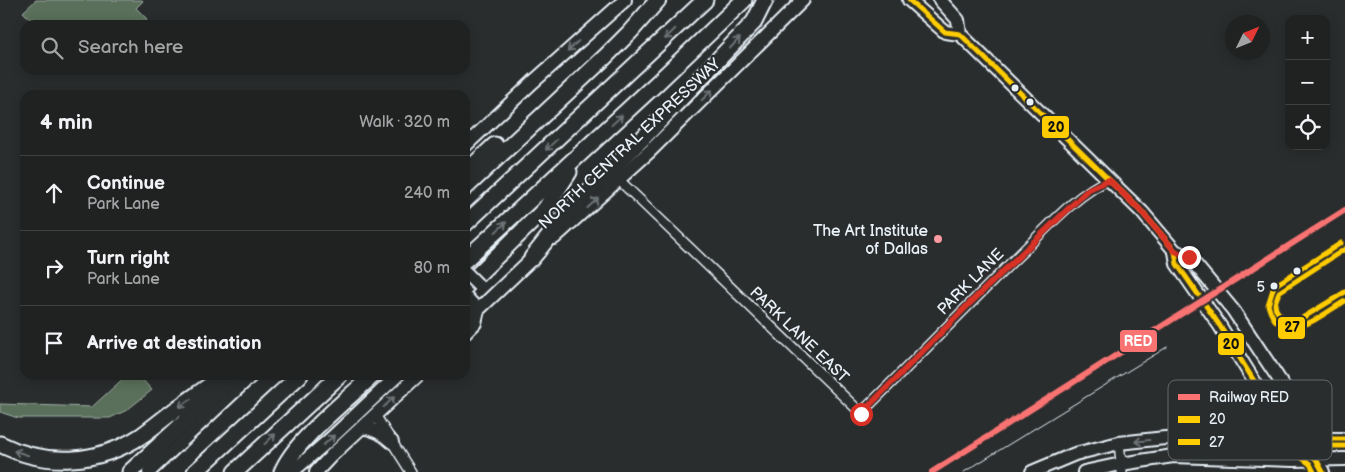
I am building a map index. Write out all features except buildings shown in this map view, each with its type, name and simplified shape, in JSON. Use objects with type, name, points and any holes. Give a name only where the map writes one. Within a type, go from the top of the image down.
[{"type":"highway","points":[[470,183],[605,57],[630,32],[657,0]]},
{"type":"highway","points":[[470,168],[657,0]]},
{"type":"highway","points":[[470,219],[705,0]]},
{"type":"highway","name":"NORTH CENTRAL EXPRESSWAY","points":[[470,255],[744,0]]},
{"type":"highway","points":[[532,258],[570,210],[754,22],[765,0]]},
{"type":"highway","points":[[470,289],[545,209],[581,154]]},
{"type":"highway","points":[[0,444],[31,456],[54,460],[72,460],[109,452],[140,436],[217,380]]},
{"type":"highway","points":[[130,472],[231,380]]},
{"type":"highway","points":[[195,472],[293,380]]},
{"type":"highway","points":[[235,472],[335,380]]},
{"type":"highway","points":[[282,472],[302,441],[368,380]]},
{"type":"main road","points":[[470,141],[625,0]]},
{"type":"main road","name":"NORTH CENTRAL EXPRESSWAY","points":[[470,328],[475,324],[471,311],[488,300],[619,180],[803,0]]},
{"type":"main road","points":[[909,0],[945,32],[960,34],[1142,212],[1175,251],[1189,257],[1233,310],[1280,380]]},
{"type":"main road","points":[[940,0],[958,20],[960,34]]},
{"type":"main road","points":[[1175,251],[1177,264],[1220,326],[1254,380]]},
{"type":"main road","points":[[470,292],[488,300]]},
{"type":"main road","points":[[149,472],[247,380]]},
{"type":"main road","points":[[292,472],[393,380]]},
{"type":"main road","points":[[316,472],[413,380]]},
{"type":"main road","points":[[362,427],[373,429],[392,442]]},
{"type":"main road","points":[[1032,472],[1075,454],[1119,444],[1168,438]]},
{"type":"main road","points":[[1332,439],[1345,439]]},
{"type":"main road","points":[[1084,472],[1121,468],[1168,457]]},
{"type":"main road","points":[[1332,459],[1345,459]]},
{"type":"main road","points":[[1317,460],[1323,472]]},
{"type":"street","name":"PARK LANE EAST","points":[[619,180],[861,414]]},
{"type":"street","name":"PARK LANE","points":[[861,414],[968,305],[1061,215],[1089,189],[1109,180]]},
{"type":"street","points":[[375,415],[411,472]]},
{"type":"street","points":[[1119,444],[1121,468]]},
{"type":"green space","points":[[36,0],[142,0],[136,8],[147,19],[31,20],[23,12]]},
{"type":"green space","points":[[122,380],[143,380],[152,390],[127,410],[110,418],[18,418],[0,412],[0,404],[92,407]]},
{"type":"tram line","points":[[964,472],[1167,347]]},
{"type":"rail line","name":"RED","points":[[932,472],[1345,210]]},
{"type":"transit line","name":"20","points":[[909,0],[945,32],[960,34],[1142,212],[1175,251],[1177,264],[1220,326],[1253,380]]},
{"type":"transit line","name":"27","points":[[1341,243],[1274,286],[1268,305],[1274,319],[1282,326],[1292,328],[1314,321],[1345,301]]},
{"type":"transit line","name":"20","points":[[1345,249],[1279,292],[1275,305],[1278,312],[1284,317],[1299,320],[1345,292]]},
{"type":"transit line","name":"20","points":[[1332,439],[1345,439]]},
{"type":"transit line","name":"27","points":[[1332,446],[1345,446]]},
{"type":"transit line","name":"27","points":[[1305,460],[1310,464],[1314,472]]},
{"type":"transit line","name":"20","points":[[1317,460],[1323,472]]},
{"type":"place","name":"The Art Institute of Dallas","points":[[938,239]]},
{"type":"place","name":"5","points":[[1274,286]]},
{"type":"route","points":[[861,414],[1033,242],[1068,208],[1096,185],[1109,180],[1142,212],[1175,251],[1189,257]]}]
